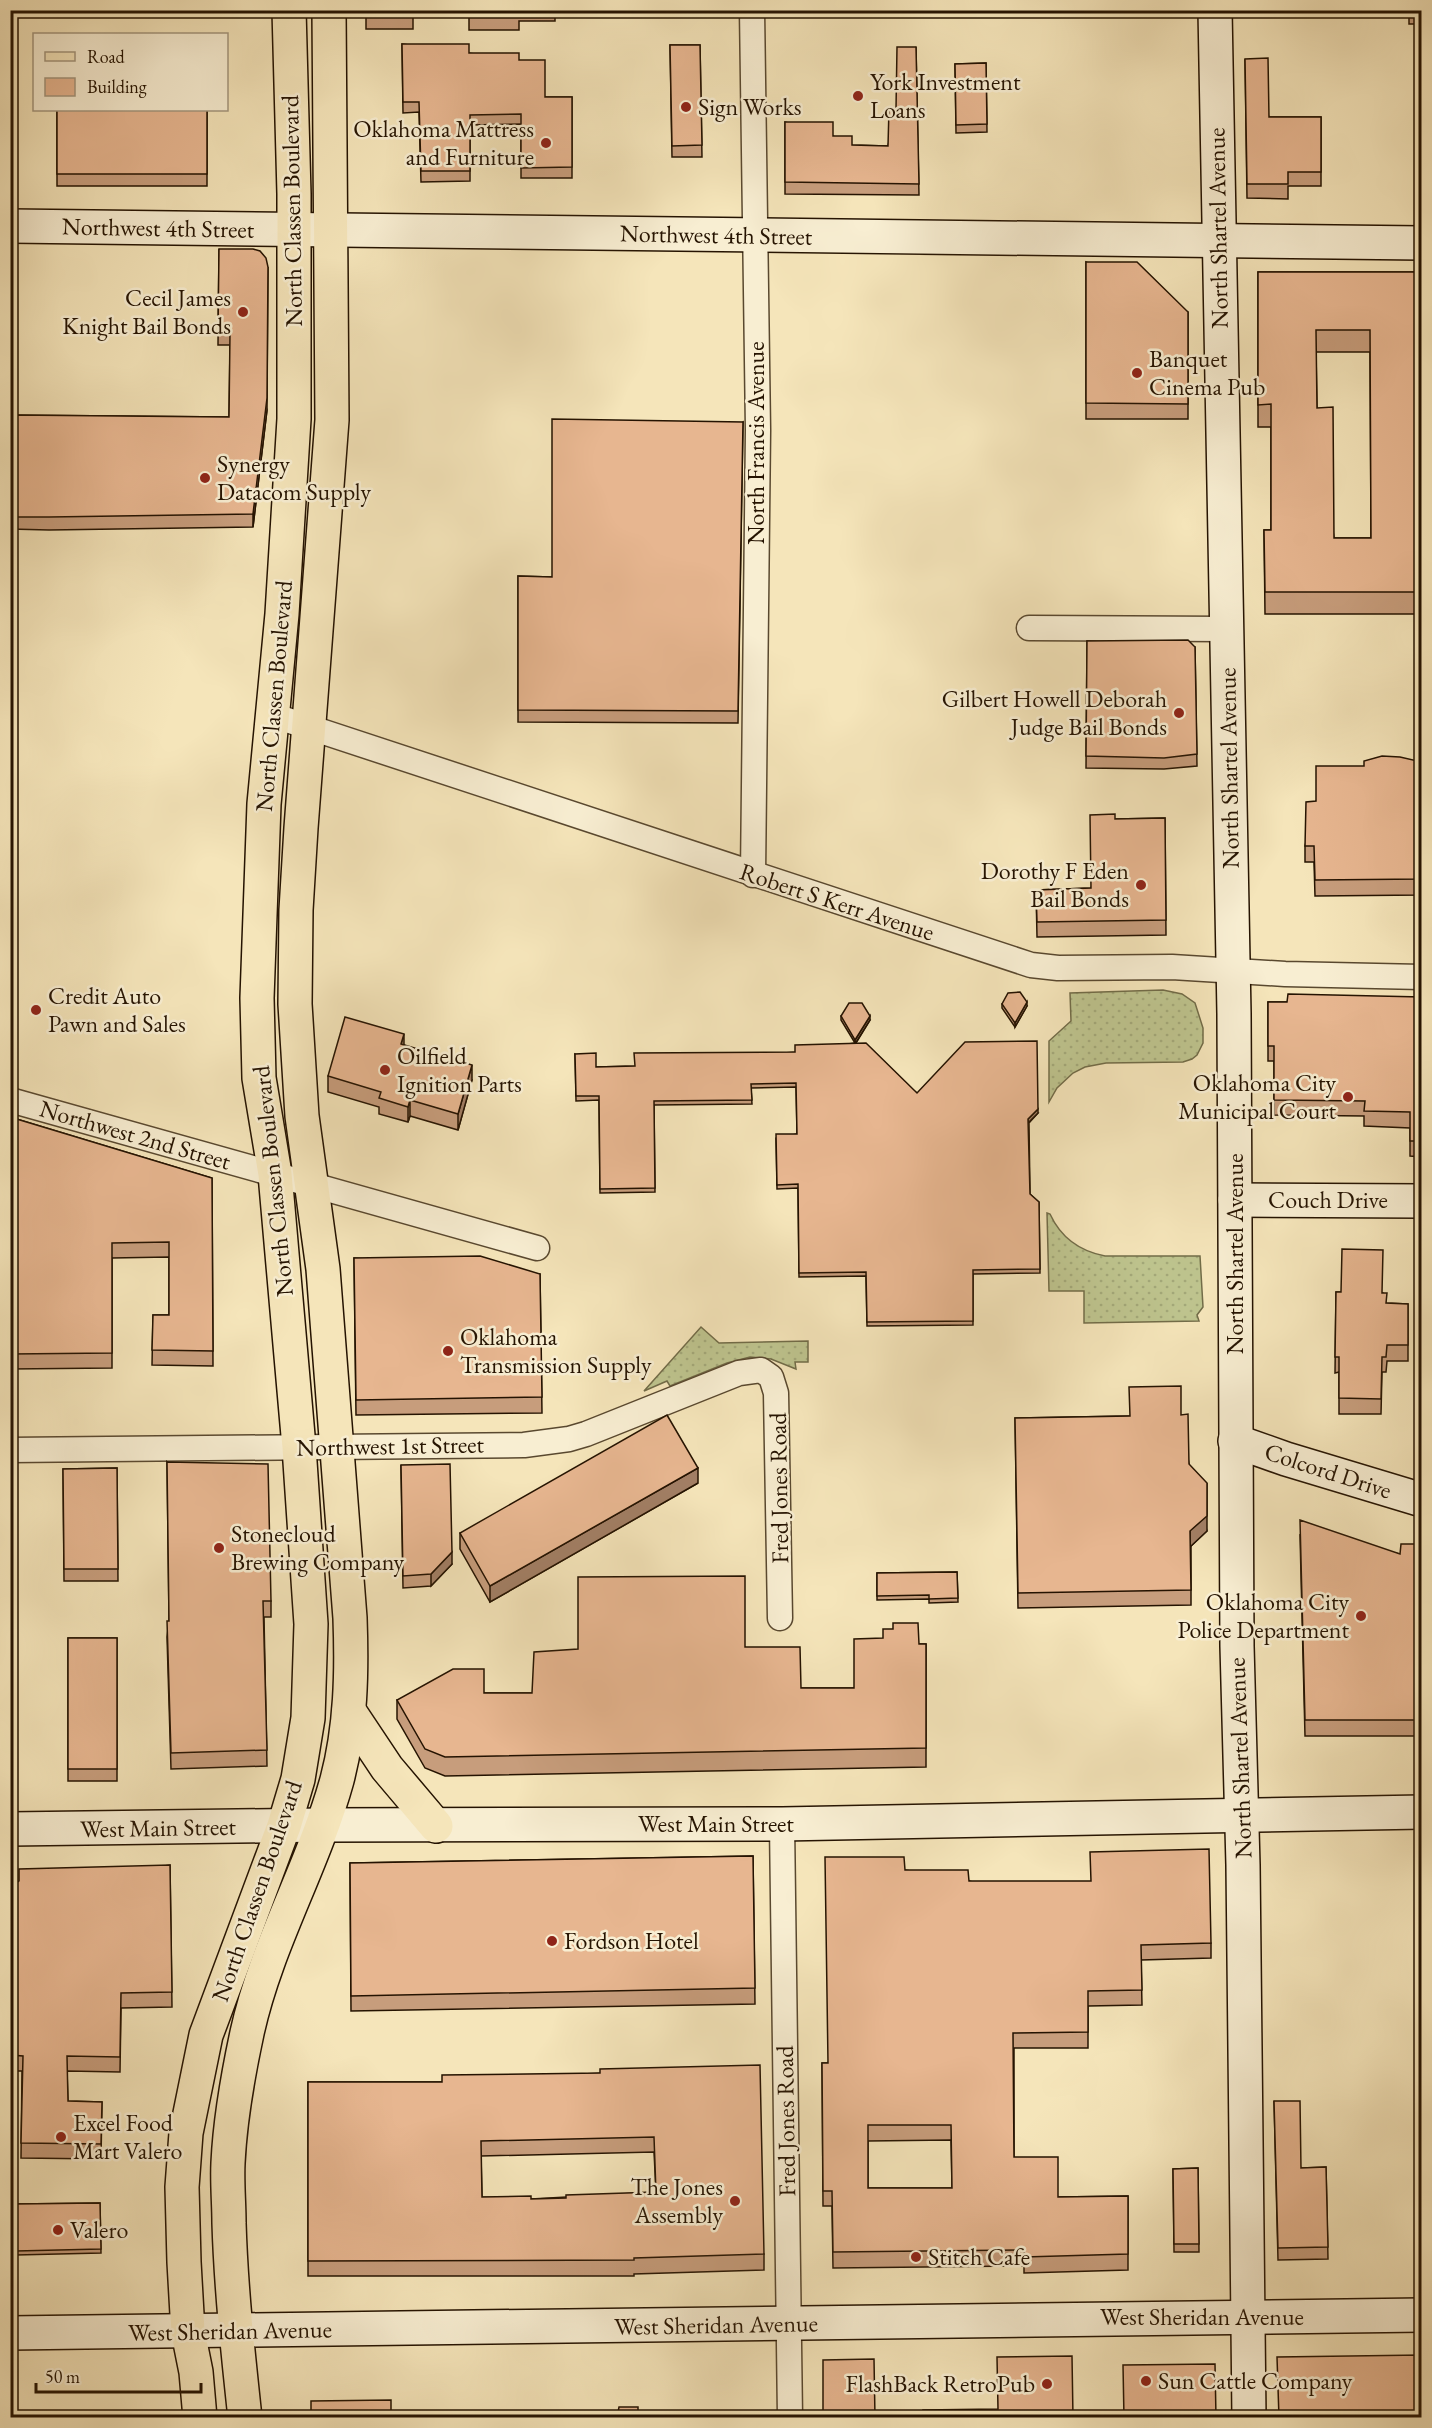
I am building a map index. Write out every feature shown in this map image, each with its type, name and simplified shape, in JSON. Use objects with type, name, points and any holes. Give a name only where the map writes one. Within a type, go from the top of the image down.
[{"type":"main road","name":"North Classen Boulevard","points":[[201,2418],[196,2372],[188,2332],[182,2187],[186,2133],[206,2035],[284,1826],[298,1779],[308,1718],[310,1624],[299,1447],[275,1174],[259,1078],[257,998],[264,804],[282,614],[294,419],[294,230],[289,10]]},
{"type":"main road","name":"North Classen Boulevard","points":[[245,2418],[231,2279],[228,2164],[237,2089],[247,2032],[260,1986],[323,1825],[344,1749],[349,1711],[351,1664],[350,1618],[323,1269],[302,1116],[295,1004],[296,910],[332,420],[329,10]]},
{"type":"main road","name":"North Shartel Avenue","points":[[1215,10],[1233,970],[1238,1740],[1249,2418]]},
{"type":"main road","name":"Northwest 4th Street","points":[[10,226],[1422,243]]},
{"type":"main road","name":"Couch Drive","points":[[1235,1200],[1422,1201]]},
{"type":"main road","name":"Colcord Drive","points":[[1235,1441],[1422,1500]]},
{"type":"main road","points":[[349,1711],[387,1768],[435,1826]]},
{"type":"main road","name":"West Main Street","points":[[10,1829],[323,1825],[782,1824],[1422,1812]]},
{"type":"main road","name":"West Sheridan Avenue","points":[[10,2333],[1422,2315]]},
{"type":"street","name":"North Francis Avenue","points":[[752,10],[758,442],[753,874]]},
{"type":"street","points":[[1029,628],[1227,629]]},
{"type":"street","name":"Robert S Kerr Avenue","points":[[272,715],[1031,965],[1058,968],[1172,967],[1285,974],[1422,977]]},
{"type":"street","name":"Northwest 2nd Street","points":[[10,1100],[537,1248]]},
{"type":"street","name":"Northwest 1st Street","points":[[10,1450],[524,1445],[569,1439],[739,1373],[756,1370]]},
{"type":"street","name":"Fred Jones Road","points":[[756,1370],[767,1373],[771,1377],[776,1393],[780,1618]]},
{"type":"street","name":"Fred Jones Road","points":[[782,1824],[790,2418]]},
{"type":"green space","points":[[1163,990],[1182,994],[1195,1003],[1203,1028],[1203,1043],[1197,1055],[1183,1062],[1106,1063],[1085,1067],[1073,1073],[1057,1088],[1049,1102],[1049,1041],[1071,1021],[1070,993]]},
{"type":"green space","points":[[1047,1213],[1065,1237],[1079,1247],[1096,1254],[1105,1256],[1200,1256],[1203,1307],[1197,1315],[1199,1321],[1084,1323],[1084,1291],[1049,1291]]},
{"type":"green space","points":[[701,1327],[719,1343],[808,1341],[808,1362],[795,1362],[796,1369],[771,1359],[750,1357],[727,1363],[670,1386],[667,1381],[644,1391]]},
{"type":"building","points":[[366,10],[413,10],[413,14],[366,13]]},
{"type":"building","points":[[469,10],[519,10],[519,16],[469,16]]},
{"type":"building","points":[[402,44],[469,44],[469,53],[519,53],[519,60],[545,60],[545,97],[572,97],[572,167],[521,168],[521,114],[470,115],[470,171],[421,171],[419,102],[403,102]]},
{"type":"building","name":"Sign Works","points":[[670,45],[700,45],[702,145],[672,146]]},
{"type":"building","points":[[897,47],[916,47],[919,184],[785,182],[785,122],[833,122],[833,136],[852,136],[852,145],[888,146],[889,109],[896,109]]},
{"type":"building","points":[[1268,58],[1269,117],[1321,117],[1321,172],[1288,172],[1288,184],[1247,184],[1245,59]]},
{"type":"building","points":[[986,63],[987,124],[956,125],[955,64]]},
{"type":"building","points":[[57,111],[207,111],[207,174],[57,174]]},
{"type":"building","points":[[219,249],[260,251],[266,258],[268,267],[267,398],[253,514],[10,517],[10,415],[229,417],[230,333],[218,332]]},
{"type":"building","name":"Banquet Cinema Pub","points":[[1086,262],[1137,262],[1188,312],[1188,404],[1086,403]]},
{"type":"building","points":[[1258,272],[1422,272],[1422,592],[1265,592],[1264,530],[1271,530],[1271,404],[1258,405]],"holes":[[[1316,330],[1370,330],[1371,538],[1334,538],[1333,407],[1317,408]]]},
{"type":"building","points":[[552,419],[743,422],[738,711],[518,710],[518,576],[552,577]]},
{"type":"building","points":[[1188,640],[1195,647],[1197,754],[1164,758],[1086,756],[1087,641]]},
{"type":"building","points":[[1382,756],[1422,762],[1422,879],[1315,880],[1314,846],[1305,846],[1306,802],[1316,801],[1316,766],[1364,766],[1364,761]]},
{"type":"building","points":[[1115,814],[1115,819],[1165,818],[1166,920],[1037,922],[1036,890],[1091,888],[1090,815]]},
{"type":"building","points":[[1020,992],[1027,1002],[1015,1023],[1002,1004],[1008,993]]},
{"type":"building","name":"Oklahoma City Municipal Court","points":[[1288,994],[1422,997],[1422,1141],[1410,1141],[1410,1112],[1364,1111],[1365,1101],[1274,1100],[1274,1046],[1268,1046],[1268,1002],[1287,1002]]},
{"type":"building","points":[[849,1003],[862,1003],[870,1016],[855,1040],[841,1016]]},
{"type":"building","name":"Oilfield Ignition Parts","points":[[345,1017],[404,1034],[401,1044],[472,1065],[458,1114],[410,1100],[408,1107],[379,1098],[381,1092],[328,1076]]},
{"type":"building","points":[[1037,1041],[1038,1109],[1028,1119],[1030,1194],[1039,1202],[1040,1269],[973,1270],[973,1321],[867,1322],[866,1272],[799,1273],[798,1184],[777,1185],[776,1134],[797,1134],[796,1083],[751,1084],[752,1100],[654,1101],[655,1188],[600,1189],[599,1096],[576,1096],[575,1054],[596,1053],[596,1067],[635,1066],[634,1053],[795,1052],[795,1045],[866,1043],[917,1093],[965,1042]]},
{"type":"building","points":[[10,1117],[212,1178],[213,1351],[152,1350],[153,1315],[169,1315],[169,1242],[112,1243],[112,1353],[10,1354]]},
{"type":"building","points":[[1342,1249],[1383,1250],[1382,1293],[1387,1293],[1386,1303],[1408,1304],[1408,1345],[1387,1345],[1386,1357],[1382,1357],[1381,1399],[1339,1398],[1339,1357],[1335,1357],[1336,1292],[1341,1292]]},
{"type":"building","name":"Oklahoma Transmission Supply","points":[[480,1256],[540,1274],[542,1397],[356,1400],[354,1258]]},
{"type":"building","points":[[1181,1386],[1181,1415],[1188,1414],[1189,1464],[1207,1483],[1207,1516],[1190,1531],[1191,1590],[1018,1593],[1015,1418],[1130,1416],[1129,1387]]},
{"type":"building","points":[[667,1415],[698,1468],[490,1586],[460,1533]]},
{"type":"building","points":[[167,1462],[268,1464],[271,1601],[263,1601],[267,1750],[171,1753],[167,1621],[169,1621]]},
{"type":"building","points":[[450,1464],[452,1552],[431,1574],[403,1576],[401,1465]]},
{"type":"building","points":[[117,1468],[118,1569],[64,1569],[63,1469]]},
{"type":"building","name":"Oklahoma City Police Department","points":[[1300,1520],[1400,1554],[1401,1544],[1422,1544],[1422,1720],[1305,1720]]},
{"type":"building","points":[[957,1572],[958,1598],[929,1599],[929,1595],[877,1596],[877,1573]]},
{"type":"building","points":[[745,1576],[745,1647],[800,1647],[801,1688],[854,1688],[854,1639],[883,1638],[883,1629],[893,1629],[893,1623],[918,1623],[919,1644],[926,1644],[926,1748],[445,1757],[425,1749],[397,1700],[453,1669],[484,1669],[484,1693],[532,1693],[534,1652],[578,1649],[578,1577]]},
{"type":"building","points":[[68,1638],[117,1638],[117,1769],[68,1769]]},
{"type":"building","points":[[1209,1849],[1211,1943],[1141,1945],[1142,1990],[1088,1991],[1088,2032],[1013,2033],[1014,2157],[1058,2157],[1058,2197],[1128,2196],[1128,2254],[1024,2257],[1024,2250],[833,2252],[832,2191],[823,2191],[822,2063],[828,2063],[825,1857],[904,1857],[905,1870],[968,1870],[969,1881],[1091,1881],[1090,1852]],"holes":[[[868,2125],[951,2125],[952,2188],[868,2188]]]},
{"type":"building","name":"Fordson Hotel","points":[[753,1856],[755,1988],[351,1996],[350,1863]]},
{"type":"building","points":[[170,1865],[172,1992],[121,1993],[120,2057],[67,2056],[68,2101],[102,2102],[101,2144],[21,2143],[23,2056],[10,2055],[10,1888],[19,1881],[19,1869]]},
{"type":"building","points":[[760,2065],[764,2254],[634,2258],[634,2260],[308,2261],[308,2082],[442,2082],[442,2075],[600,2073],[600,2069]],"holes":[[[654,2137],[656,2192],[566,2195],[566,2198],[482,2197],[481,2141]]]},
{"type":"building","points":[[1274,2101],[1300,2101],[1301,2168],[1326,2167],[1328,2247],[1278,2248]]},
{"type":"building","points":[[1198,2168],[1199,2244],[1174,2244],[1173,2169]]},
{"type":"building","name":"Valero","points":[[100,2203],[101,2249],[16,2251],[15,2204]]},
{"type":"building","points":[[1422,2355],[1422,2418],[1279,2418],[1277,2357]]},
{"type":"building","points":[[1072,2356],[1073,2418],[924,2418],[923,2410],[998,2409],[997,2357]]},
{"type":"building","points":[[874,2359],[875,2418],[823,2418],[823,2360]]},
{"type":"building","points":[[1215,2364],[1216,2418],[1124,2418],[1123,2365]]},
{"type":"building","points":[[391,2400],[391,2418],[311,2418],[311,2401]]},
{"type":"building","points":[[619,2407],[638,2407],[638,2414],[680,2413],[680,2418],[504,2418],[503,2414],[618,2412]]},
{"type":"place","name":"York Investment Loans","points":[[858,96]]},
{"type":"place","name":"Sign Works","points":[[686,107]]},
{"type":"place","name":"Oklahoma Mattress and Furniture","points":[[546,143]]},
{"type":"place","name":"Cecil James Knight Bail Bonds","points":[[243,312]]},
{"type":"place","name":"Banquet Cinema Pub","points":[[1137,373]]},
{"type":"place","name":"Synergy Datacom Supply","points":[[205,478]]},
{"type":"place","name":"Gilbert Howell Deborah Judge Bail Bonds","points":[[1179,713]]},
{"type":"place","name":"Dorothy F Eden Bail Bonds","points":[[1141,885]]},
{"type":"place","name":"Credit Auto Pawn and Sales","points":[[36,1010]]},
{"type":"place","name":"Oilfield Ignition Parts","points":[[385,1070]]},
{"type":"place","name":"Oklahoma City Municipal Court","points":[[1348,1097]]},
{"type":"place","name":"Oklahoma Transmission Supply","points":[[448,1351]]},
{"type":"place","name":"Stonecloud Brewing Company","points":[[219,1548]]},
{"type":"place","name":"Oklahoma City Police Department","points":[[1361,1616]]},
{"type":"place","name":"Fordson Hotel","points":[[552,1941]]},
{"type":"place","name":"Excel Food Mart Valero","points":[[61,2137]]},
{"type":"place","name":"The Jones Assembly","points":[[735,2201]]},
{"type":"place","name":"Valero","points":[[58,2230]]},
{"type":"place","name":"Stitch Cafe","points":[[916,2257]]},
{"type":"place","name":"Sun Cattle Company","points":[[1146,2381]]},
{"type":"place","name":"FlashBack RetroPub","points":[[1047,2384]]}]
